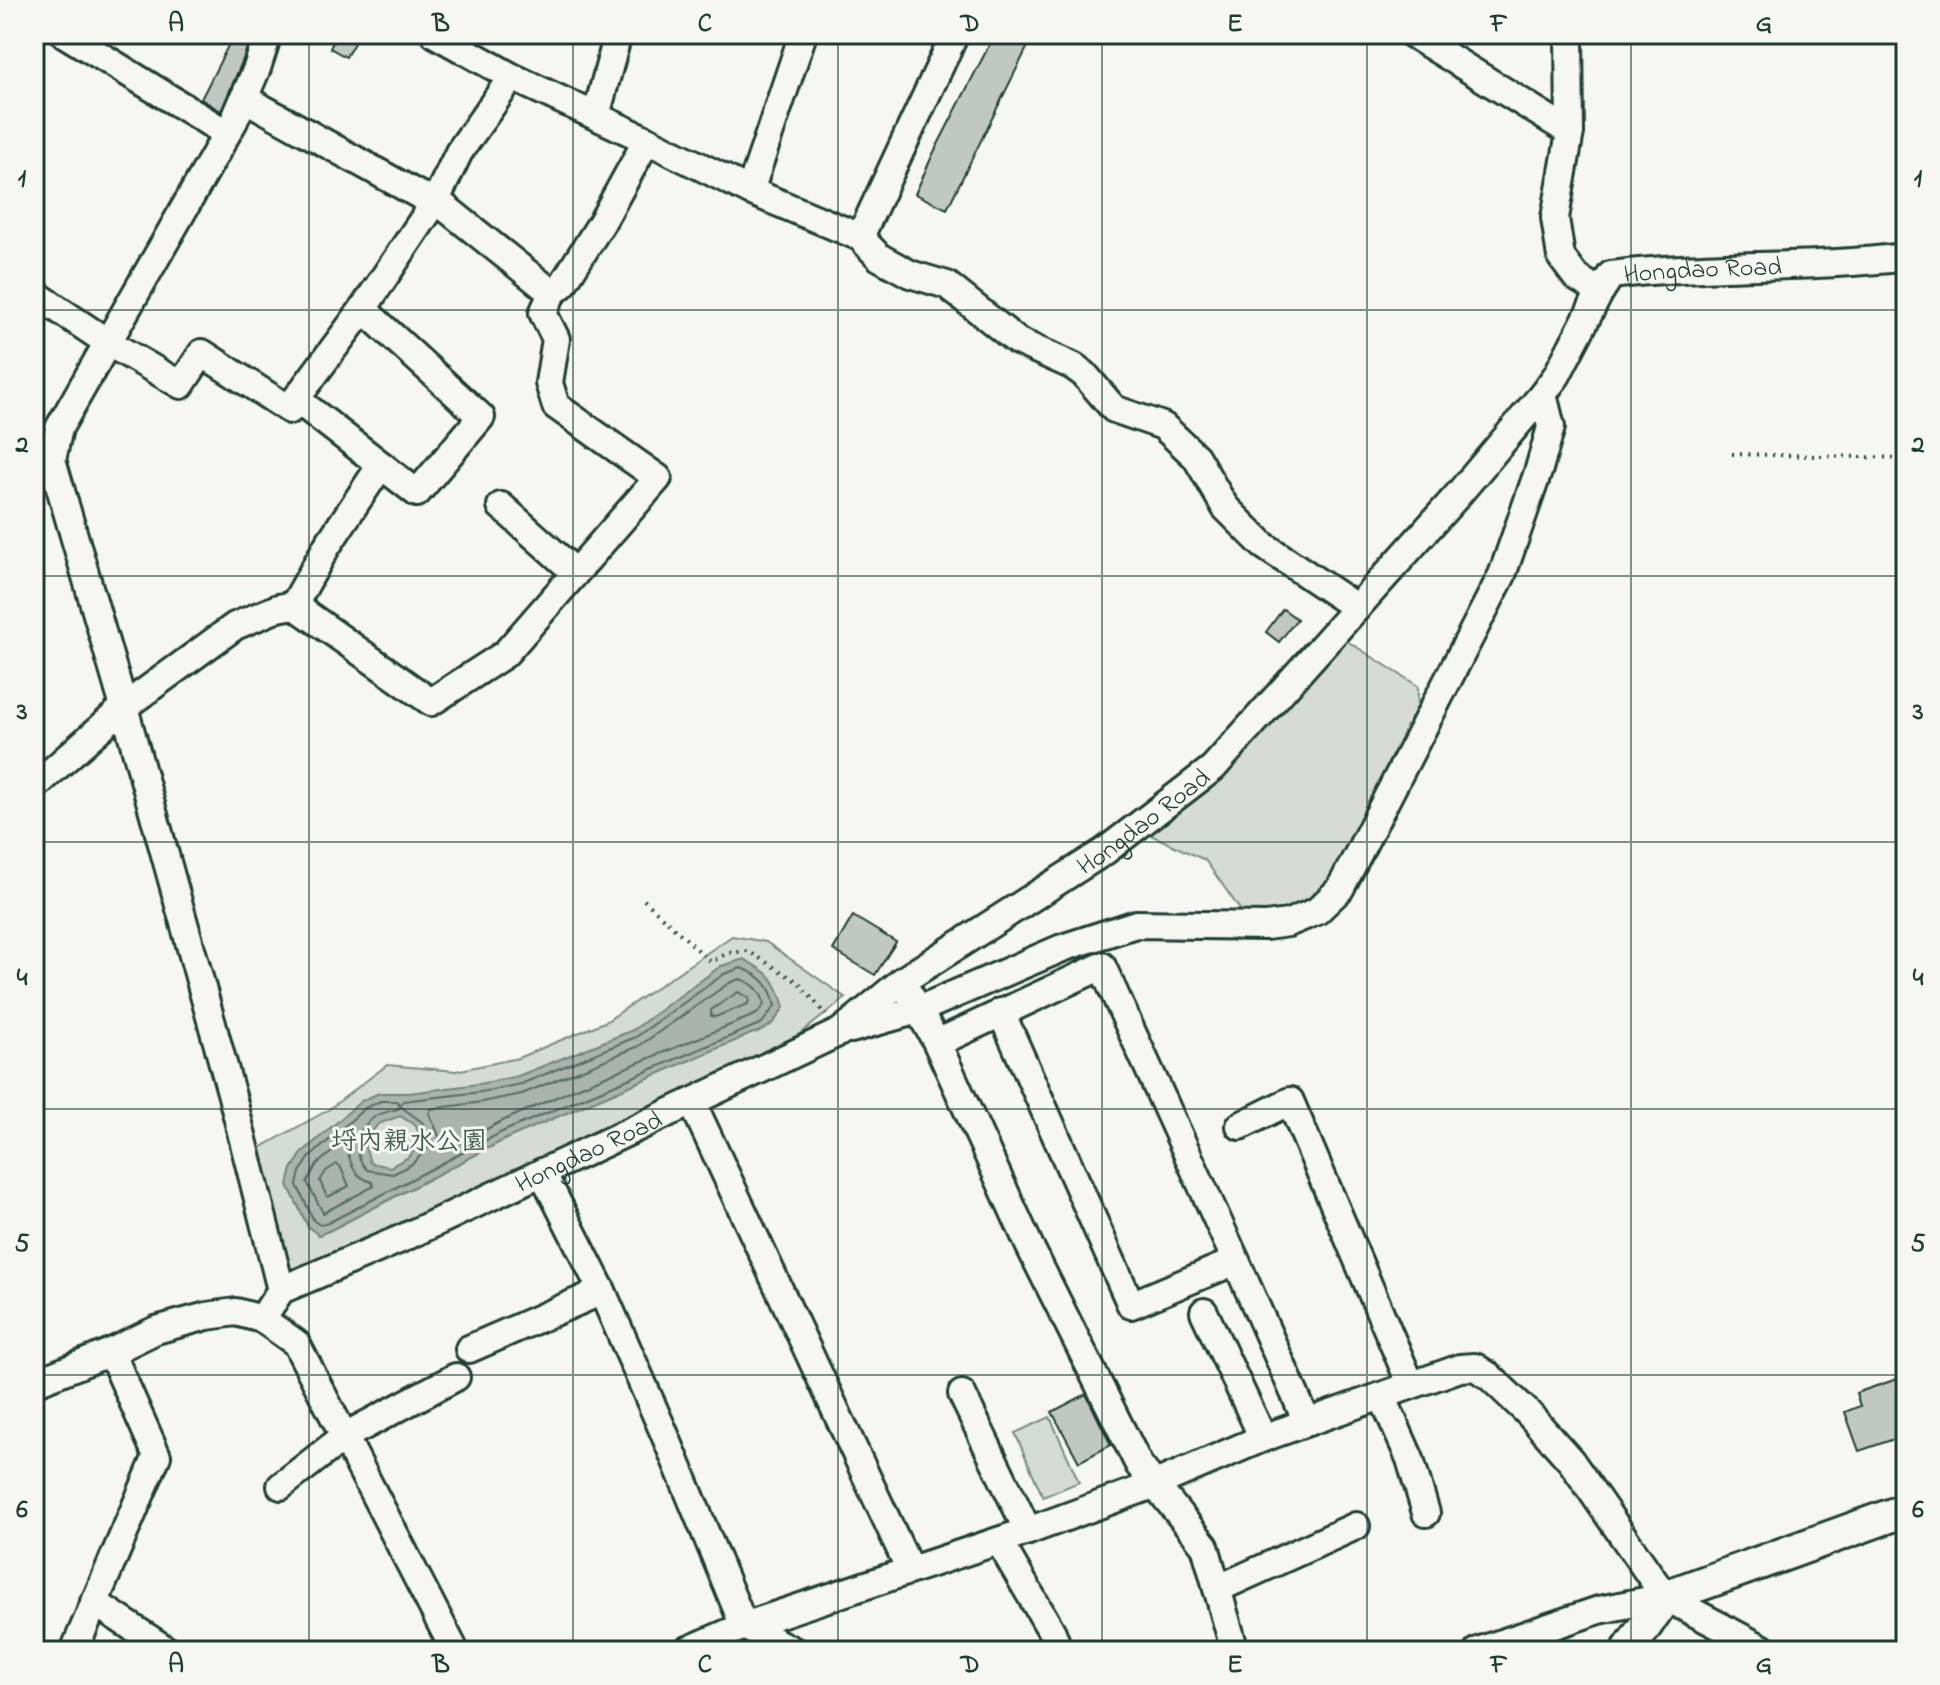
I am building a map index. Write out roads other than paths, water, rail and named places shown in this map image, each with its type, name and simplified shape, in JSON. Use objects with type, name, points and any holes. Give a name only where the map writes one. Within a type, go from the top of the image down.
[{"type":"main road","points":[[1628,1651],[1665,1597],[1906,1510]]},
{"type":"street","points":[[65,34],[226,133]]},
{"type":"street","points":[[262,1319],[281,1290],[232,1096],[124,707],[43,466],[59,428],[226,133],[244,98],[268,34]]},
{"type":"street","points":[[596,116],[618,34]]},
{"type":"street","points":[[750,191],[803,34]]},
{"type":"street","points":[[860,237],[955,34]]},
{"type":"street","points":[[1412,34],[1570,132]]},
{"type":"street","points":[[1569,34],[1570,132],[1555,218],[1561,257],[1576,277],[1600,292]]},
{"type":"street","points":[[445,36],[512,77],[750,191],[860,237],[879,257],[910,274],[947,285],[1017,341],[1084,374],[1114,409],[1163,426],[1196,457],[1225,507],[1263,545],[1357,608]]},
{"type":"street","points":[[34,293],[107,342],[181,385],[202,353],[290,410],[436,200],[459,152],[512,77]]},
{"type":"street","points":[[244,98],[419,195],[436,200],[552,293]]},
{"type":"street","points":[[34,787],[124,707],[235,626],[278,608],[294,605],[431,702],[505,654],[658,478],[556,406],[549,383],[556,339],[543,313],[552,293],[563,284],[602,222],[647,140]]},
{"type":"street","name":"Hongdao Road","points":[[281,1290],[403,1238],[840,1032],[902,981],[1105,851],[1213,768],[1456,497],[1557,375],[1611,275],[1658,270],[1868,262],[1906,257]]},
{"type":"street","points":[[296,399],[417,493],[481,417],[363,309]]},
{"type":"street","points":[[840,1032],[918,1010],[1062,948],[1136,924],[1266,926],[1288,923],[1317,911],[1340,889],[1502,575],[1551,427],[1543,394]]},
{"type":"street","points":[[294,605],[327,546],[381,465]]},
{"type":"street","points":[[501,506],[575,572]]},
{"type":"street","points":[[937,1043],[1102,966],[1307,1422]]},
{"type":"street","points":[[902,981],[937,1043],[1030,1247],[1139,1465],[1205,1546],[1235,1651]]},
{"type":"street","points":[[1001,1012],[1131,1305],[1236,1261]]},
{"type":"street","points":[[1240,1126],[1290,1101],[1411,1385]]},
{"type":"street","points":[[692,1102],[910,1570]]},
{"type":"street","points":[[542,1172],[602,1291],[744,1626],[794,1651]]},
{"type":"street","points":[[469,1349],[602,1291]]},
{"type":"street","points":[[34,1383],[156,1330],[207,1316],[236,1312],[262,1319],[296,1343],[455,1651]]},
{"type":"street","points":[[1204,1312],[1263,1438]]},
{"type":"street","points":[[74,1651],[157,1456],[111,1352]]},
{"type":"street","points":[[686,1651],[744,1626],[999,1541],[1153,1485],[1307,1422],[1460,1368],[1475,1367],[1528,1413],[1571,1461],[1665,1597],[1763,1650]]},
{"type":"street","points":[[281,1486],[345,1436],[456,1377]]},
{"type":"street","points":[[962,1394],[1028,1531]]},
{"type":"street","points":[[1382,1396],[1410,1459],[1426,1513]]},
{"type":"street","points":[[1217,1589],[1356,1526]]},
{"type":"street","points":[[999,1541],[1052,1632],[1059,1651]]},
{"type":"street","points":[[1478,1651],[1599,1610],[1665,1597]]},
{"type":"street","points":[[94,1602],[168,1651]]},
{"type":"water","points":[[744,959],[771,977],[784,1007],[770,1025],[508,1138],[331,1230],[319,1235],[308,1227],[288,1185],[292,1169],[303,1152],[361,1101],[379,1093],[409,1093],[518,1076],[633,1030],[721,966]],"holes":[[[400,1116],[416,1126],[422,1143],[407,1158],[390,1167],[370,1163],[364,1142],[378,1124]]]},
{"type":"park label","name":"埒內親水公園","points":[[409,1140]]}]
